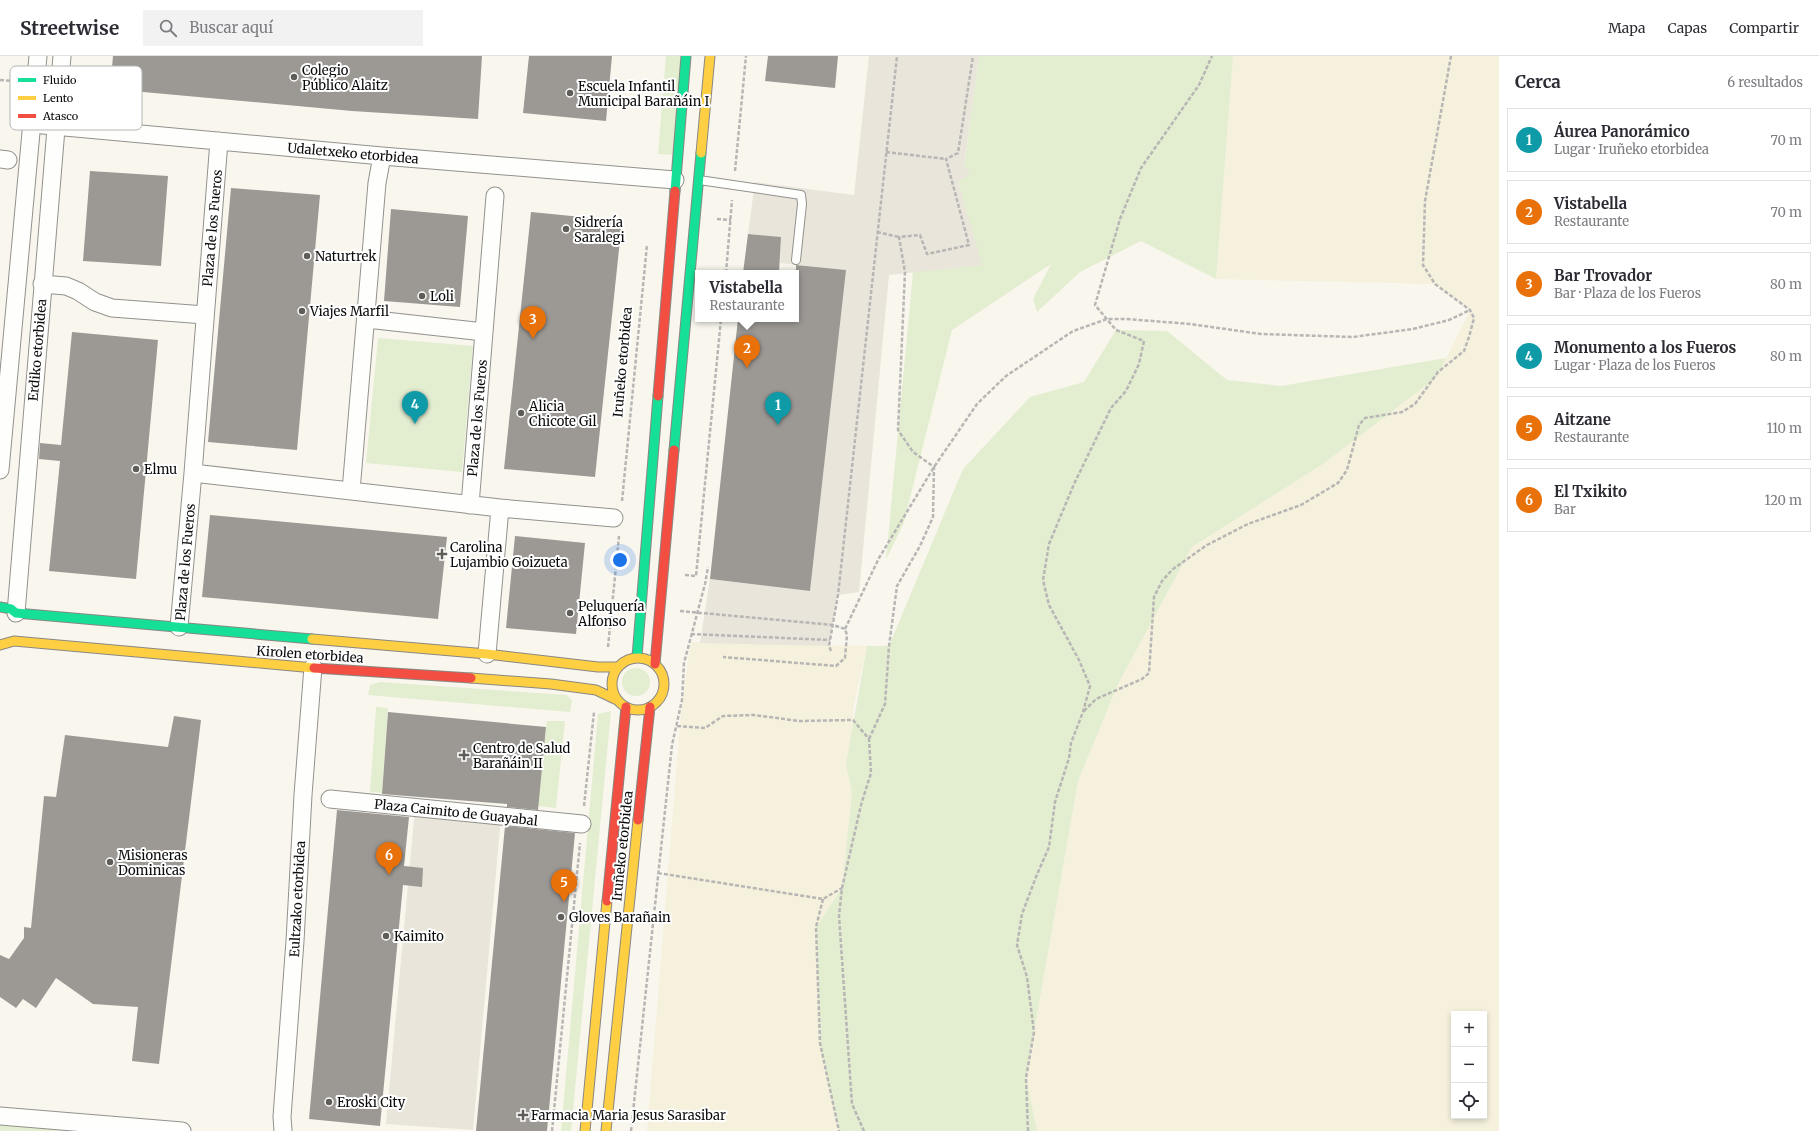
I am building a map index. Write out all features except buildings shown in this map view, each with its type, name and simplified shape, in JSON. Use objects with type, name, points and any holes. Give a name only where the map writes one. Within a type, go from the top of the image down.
[{"type":"main road","points":[[637,657],[686,56]]},
{"type":"main road","points":[[655,664],[710,56]]},
{"type":"main road","name":"Kirolen etorbidea","points":[[0,607],[11,609],[18,617],[179,627],[488,654],[598,667],[617,667]]},
{"type":"main road","points":[[14,641],[20,631]]},
{"type":"main road","name":"Kirolen etorbidea","points":[[0,645],[14,641],[275,666],[314,667],[551,684],[596,690],[617,700]]},
{"type":"main road","points":[[637,657],[643,658],[655,664],[664,678],[664,687],[662,695],[650,707],[642,710],[626,707],[617,700],[611,684],[612,675],[617,667],[629,658],[637,657]]},
{"type":"main road","name":"Iruñeko etorbidea","points":[[585,1131],[626,707]]},
{"type":"main road","name":"Iruñeko etorbidea","points":[[606,1131],[650,707]]},
{"type":"street","name":"Erdiko etorbidea","points":[[37,66],[38,56]]},
{"type":"street","name":"Erdiko etorbidea","points":[[61,66],[62,56]]},
{"type":"street","name":"Erdiko etorbidea","points":[[0,470],[4,372],[31,130]]},
{"type":"street","name":"Erdiko etorbidea","points":[[18,617],[55,130]]},
{"type":"street","name":"Udaletxeko etorbidea","points":[[99,130],[382,156],[675,180]]},
{"type":"street","name":"Plaza de los Fueros","points":[[179,627],[193,473],[219,141]]},
{"type":"street","points":[[351,491],[367,319],[377,183],[382,156]]},
{"type":"street","name":"Plaza de los Fueros","points":[[470,505],[495,196]]},
{"type":"street","points":[[42,284],[66,286],[78,291],[95,302],[112,308],[205,315]]},
{"type":"street","points":[[367,319],[484,332]]},
{"type":"street","points":[[193,473],[500,508],[618,511]]},
{"type":"street","points":[[488,654],[500,508]]},
{"type":"street","name":"Eultzako etorbidea","points":[[283,1131],[282,1116],[296,941],[303,795],[314,667]]},
{"type":"street","name":"Plaza Caimito de Guayabal","points":[[330,799],[582,824]]},
{"type":"street","points":[[0,1116],[182,1131]]},
{"type":"lane","points":[[698,180],[801,195],[802,204],[796,260]]},
{"type":"path","points":[[726,270],[746,56]]},
{"type":"path","points":[[831,651],[829,646],[838,587],[897,56]]},
{"type":"path","points":[[886,152],[946,159],[958,153],[974,56]]},
{"type":"path","points":[[1028,1131],[1026,1078],[1034,1032],[1027,978],[1017,945],[1022,914],[1049,846],[1055,802],[1069,758],[1071,743],[1083,712],[1090,686],[1079,660],[1049,605],[1043,580],[1049,544],[1074,484],[1111,408],[1126,390],[1139,364],[1144,341],[1116,330],[1095,305],[1120,218],[1141,168],[1200,85],[1212,56]]},
{"type":"path","points":[[1083,712],[1096,699],[1142,679],[1149,673],[1154,597],[1162,581],[1174,569],[1207,545],[1248,524],[1301,505],[1338,483],[1347,470],[1359,425],[1365,418],[1402,412],[1415,404],[1438,372],[1464,351],[1474,318],[1470,310],[1435,284],[1423,265],[1425,201],[1451,56]]},
{"type":"path","points":[[0,80],[10,81]]},
{"type":"path","points":[[878,232],[899,237],[920,235],[927,254],[969,246],[946,159]]},
{"type":"path","points":[[899,237],[905,272],[898,430],[913,452],[934,467]]},
{"type":"path","name":"Iruñeko etorbidea","points":[[618,511],[647,242]]},
{"type":"path","points":[[845,629],[879,558],[934,467],[977,404],[1006,376],[1073,331],[1107,319],[1190,324],[1261,334],[1353,337],[1413,329],[1449,320],[1470,310]]},
{"type":"path","points":[[696,576],[721,322]]},
{"type":"path","points":[[864,1131],[852,1104],[838,916],[842,888],[861,804],[871,773],[869,739],[885,704],[889,646],[897,586],[920,546],[933,517],[934,467]]},
{"type":"path","points":[[598,667],[608,648],[619,535]]},
{"type":"path","points":[[631,1131],[672,745],[682,700],[684,663],[708,568]]},
{"type":"path","points":[[660,610],[833,625],[845,629],[848,635],[845,658],[836,666],[723,657]]},
{"type":"path","points":[[692,634],[830,640]]},
{"type":"path","points":[[552,1131],[594,710]]},
{"type":"path","points":[[676,726],[705,728],[723,716],[754,715],[799,721],[853,720],[869,739]]},
{"type":"path","points":[[658,874],[823,899],[842,888]]},
{"type":"path","points":[[823,899],[816,927],[820,1043],[839,1131]]},
{"type":"shaded area","points":[[869,56],[979,56],[964,165],[970,175],[958,181],[982,265],[889,275],[859,592],[838,595],[829,646],[700,643],[710,579],[810,591],[845,270],[780,263],[781,237],[748,234],[755,182],[854,195]]},
{"type":"shaded area","points":[[1233,56],[1499,56],[1499,1131],[1037,1131],[1026,1078],[1078,781],[1118,684],[1192,547],[1323,464],[1437,377],[1470,310],[1435,284],[1216,279]]},
{"type":"shaded area","points":[[691,642],[867,646],[853,709],[852,793],[842,888],[816,927],[836,1119],[839,1131],[647,1131],[682,700]]},
{"type":"shaded area","points":[[415,808],[501,817],[473,1130],[386,1124]]},
{"type":"green space","points":[[666,56],[686,56],[677,155],[658,154]]},
{"type":"green space","points":[[979,56],[1233,56],[1216,279],[1141,241],[1080,272],[1037,312],[1033,299],[1051,264],[952,330],[904,522],[886,560],[913,272],[981,265],[958,181],[964,166]]},
{"type":"green space","points":[[1116,330],[1167,331],[1227,380],[1281,386],[1446,358],[1437,377],[1323,464],[1192,547],[1118,684],[1078,781],[1026,1078],[1037,1131],[839,1131],[820,1043],[816,927],[842,888],[852,793],[846,764],[867,646],[889,646],[963,469],[1030,397],[1084,382]]},
{"type":"green space","points":[[378,338],[473,346],[462,472],[366,463]]},
{"type":"green space","points":[[636,668],[646,672],[650,682],[646,692],[636,696],[626,692],[622,682],[626,672]]},
{"type":"green space","points":[[380,682],[566,695],[572,700],[570,712],[368,695],[370,685]]},
{"type":"green space","points":[[376,707],[388,708],[382,793],[370,792]]},
{"type":"green space","points":[[611,711],[571,1131],[561,1131],[598,714]]},
{"type":"green space","points":[[547,721],[565,721],[556,808],[538,806]]},
{"type":"green space","points":[[0,1124],[81,1131],[0,1131]]},
{"type":"traffic: fast","points":[[675,191],[686,56]]},
{"type":"traffic: fast","points":[[674,450],[701,153]]},
{"type":"traffic: fast","points":[[637,657],[658,396]]},
{"type":"traffic: fast","points":[[0,607],[11,609],[16,613],[312,639]]},
{"type":"traffic: slow","points":[[701,153],[710,56]]},
{"type":"traffic: slow","points":[[312,639],[487,654],[598,667],[617,667]]},
{"type":"traffic: slow","points":[[0,645],[14,641],[314,668]]},
{"type":"traffic: slow","points":[[633,658],[643,658],[657,665],[664,679],[664,684],[664,689],[657,703],[643,710],[633,710],[623,706],[616,699],[612,689],[612,679],[616,669],[623,662],[633,658]]},
{"type":"traffic: slow","points":[[471,678],[551,684],[596,690],[617,700]]},
{"type":"traffic: slow","points":[[606,1131],[638,820]]},
{"type":"traffic: slow","points":[[585,1131],[607,901]]},
{"type":"traffic: jam","points":[[658,396],[675,191]]},
{"type":"traffic: jam","points":[[655,664],[674,450]]},
{"type":"traffic: jam","points":[[314,668],[471,678]]},
{"type":"traffic: jam","points":[[607,901],[626,707]]},
{"type":"traffic: jam","points":[[638,820],[650,707]]},
{"type":"place","name":"Colegio Público Alaitz","points":[[294,77]]},
{"type":"place","name":"Escuela Infantil Municipal Barañáin I","points":[[570,93]]},
{"type":"place","name":"Sidrería Saralegi","points":[[566,229]]},
{"type":"place","name":"Naturtrek","points":[[307,256]]},
{"type":"place","name":"Loli","points":[[422,296]]},
{"type":"place","name":"Viajes Marfil","points":[[302,311]]},
{"type":"place","name":"Bar Trovador","points":[[533,339]]},
{"type":"place","name":"Vistabella","points":[[747,368]]},
{"type":"place","name":"Alicia Chicote Gil","points":[[521,413]]},
{"type":"place","name":"Monumento a los Fueros","points":[[415,424]]},
{"type":"place","name":"Áurea Panorámico","points":[[778,425]]},
{"type":"place","name":"Elmu","points":[[136,469]]},
{"type":"place","name":"Carolina Lujambio Goizueta","points":[[442,554]]},
{"type":"place","name":"Peluquería Alfonso","points":[[570,613]]},
{"type":"place","name":"Centro de Salud Barañáin II","points":[[464,755]]},
{"type":"place","name":"Misioneras Dominicas","points":[[110,862]]},
{"type":"place","name":"El Txikito","points":[[389,875]]},
{"type":"place","name":"Aitzane","points":[[564,902]]},
{"type":"place","name":"Gloves Barañain","points":[[561,917]]},
{"type":"place","name":"Kaimito","points":[[386,936]]},
{"type":"place","name":"Eroski City","points":[[329,1102]]},
{"type":"place","name":"Farmacia Maria Jesus Sarasibar","points":[[523,1115]]}]
